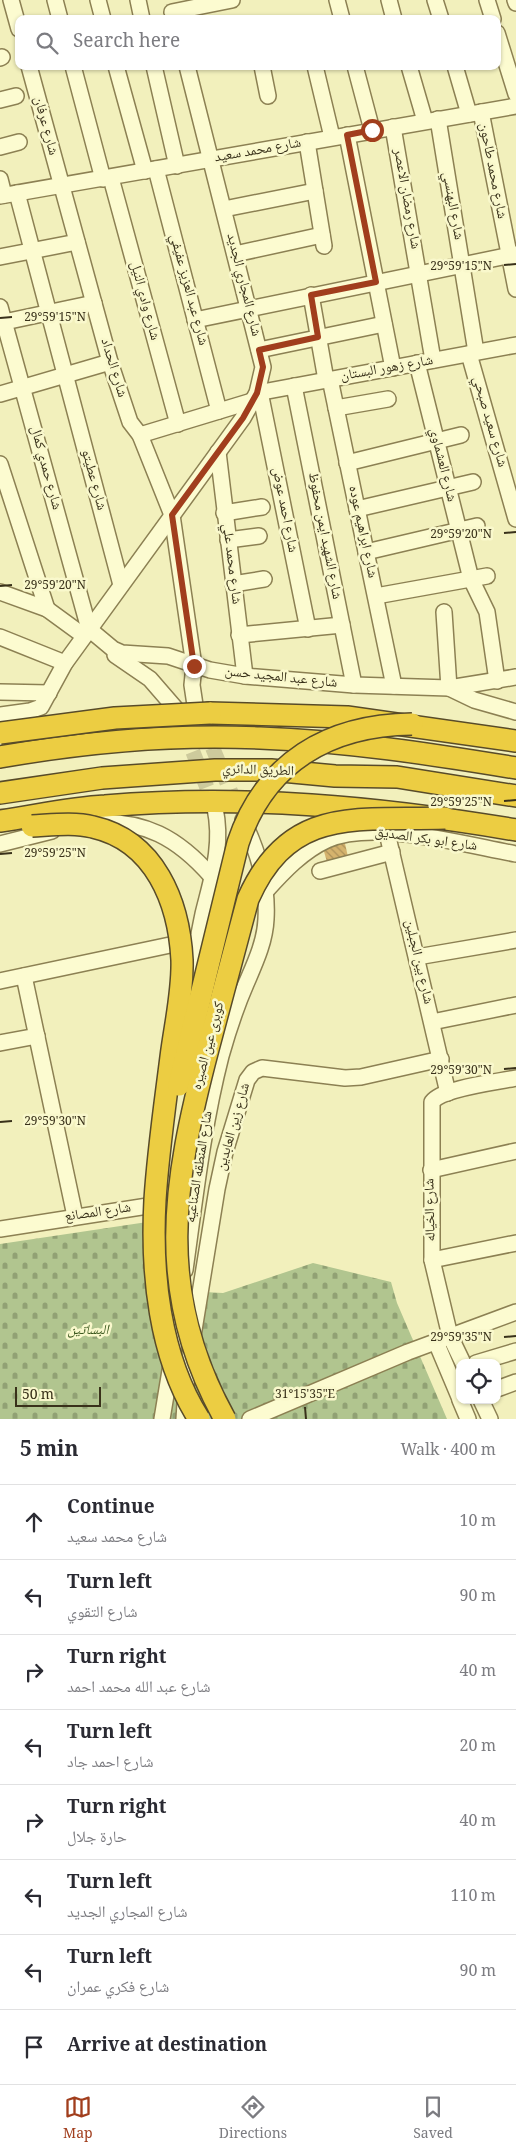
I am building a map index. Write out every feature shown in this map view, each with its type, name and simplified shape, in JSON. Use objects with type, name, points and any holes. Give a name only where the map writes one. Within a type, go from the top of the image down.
[{"type":"highway","points":[[0,733],[96,720],[210,713],[310,715],[412,724],[516,741]]},
{"type":"highway","points":[[157,1170],[246,819],[259,797],[275,778],[314,746],[362,728],[412,724]]},
{"type":"highway","points":[[0,757],[98,743],[259,738],[396,749],[516,768]]},
{"type":"highway","name":"الطريق الدائري","points":[[0,793],[111,777],[215,770],[271,770],[335,776],[397,777],[516,796]]},
{"type":"highway","points":[[0,821],[104,806],[205,801],[343,806],[445,818],[516,830]]},
{"type":"highway","name":"كوبرى عين الصيره","points":[[225,1419],[204,1376],[186,1321],[177,1262],[177,1203],[191,1116],[248,899],[256,880],[284,846],[302,834],[321,825],[364,819],[445,818]]},
{"type":"highway","points":[[0,828],[92,826],[115,834],[136,847],[148,858],[166,885],[177,922],[182,960],[179,999],[157,1170],[155,1262],[164,1324],[179,1377],[199,1419]]},
{"type":"street","points":[[11,0],[15,15]]},
{"type":"street","points":[[55,0],[59,15]]},
{"type":"street","points":[[98,0],[102,15]]},
{"type":"street","points":[[138,0],[141,15]]},
{"type":"street","points":[[172,10],[232,0]]},
{"type":"street","points":[[337,0],[341,15]]},
{"type":"street","points":[[389,0],[393,15]]},
{"type":"street","points":[[435,0],[440,15]]},
{"type":"street","points":[[487,0],[492,15]]},
{"type":"street","points":[[501,46],[516,94]]},
{"type":"street","name":"شارع عرفان","points":[[30,70],[61,186]]},
{"type":"street","name":"شارع وادي النيل","points":[[74,70],[178,424]]},
{"type":"street","name":"شارع عبد العزيز عفيفي","points":[[117,70],[151,170],[195,320],[219,411]]},
{"type":"street","points":[[155,70],[177,166]]},
{"type":"street","name":"شارع المجاري الجديد","points":[[0,715],[38,709],[49,693],[64,663],[218,452],[257,395],[263,367],[188,70]]},
{"type":"street","points":[[263,70],[268,96]]},
{"type":"street","points":[[316,70],[339,136],[376,282],[392,368]]},
{"type":"street","points":[[356,70],[372,130]]},
{"type":"street","name":"شارع البهنسي","points":[[411,70],[431,120],[462,265],[473,353]]},
{"type":"street","name":"شارع محمد طاحون","points":[[457,70],[475,113],[513,255],[516,289]]},
{"type":"street","points":[[0,100],[16,96]]},
{"type":"street","name":"شارع محمد سعيد","points":[[7,195],[516,106]]},
{"type":"street","name":"شارع رمضان الاعصر","points":[[393,127],[433,360]]},
{"type":"street","points":[[0,146],[19,142]]},
{"type":"street","points":[[235,254],[323,240],[307,142]]},
{"type":"street","name":"شارع عطيتو","points":[[0,179],[32,251],[121,585]]},
{"type":"street","name":"شارع الحداد","points":[[61,186],[110,362],[130,422],[140,435],[172,515],[194,666],[192,685],[195,705]]},
{"type":"street","points":[[224,210],[315,191]]},
{"type":"street","points":[[0,257],[78,242]]},
{"type":"street","points":[[195,320],[249,307],[513,255]]},
{"type":"street","name":"شارع ابراهيم عوده","points":[[311,295],[318,337],[336,408],[394,686]]},
{"type":"street","points":[[1,318],[48,313],[94,303]]},
{"type":"street","name":"شارع حمدي كمال","points":[[1,318],[23,388],[85,635]]},
{"type":"street","points":[[259,350],[384,324]]},
{"type":"street","name":"شارع زهور البستان","points":[[140,435],[219,411],[257,395],[294,386],[516,345]]},
{"type":"street","name":"شارع سعيد صبحي","points":[[473,353],[516,519]]},
{"type":"street","points":[[0,394],[110,362]]},
{"type":"street","name":"شارع العشماوي","points":[[417,363],[470,579],[487,612],[497,681]]},
{"type":"street","name":"شارع الشهيد ايمن محفوظ","points":[[294,386],[354,685]]},
{"type":"street","name":"شارع احمد عوض","points":[[257,395],[308,629]]},
{"type":"street","points":[[336,408],[388,399]]},
{"type":"street","points":[[347,463],[461,435]]},
{"type":"street","name":"شارع محمد علي","points":[[218,452],[245,676]]},
{"type":"street","points":[[0,464],[47,609]]},
{"type":"street","points":[[357,508],[473,482]]},
{"type":"street","points":[[224,513],[262,507]]},
{"type":"street","points":[[366,552],[477,526]]},
{"type":"street","points":[[228,540],[259,536]]},
{"type":"street","points":[[376,596],[487,576]]},
{"type":"street","points":[[233,584],[264,580]]},
{"type":"street","points":[[0,592],[47,609],[106,650],[129,663],[150,679],[176,709]]},
{"type":"street","points":[[444,612],[449,688]]},
{"type":"street","points":[[240,635],[342,626]]},
{"type":"street","name":"شارع عبد المجيد حسن","points":[[85,635],[122,653],[168,656],[194,666],[245,676],[354,685],[449,688]]},
{"type":"street","points":[[0,637],[64,663]]},
{"type":"street","points":[[449,688],[516,677]]},
{"type":"street","points":[[449,688],[474,700],[516,712]]},
{"type":"street","points":[[0,692],[49,693]]},
{"type":"street","name":"شارع المنطقه الصناعيه","points":[[162,1419],[209,1110],[231,1020],[264,937],[266,922],[266,891],[259,856],[237,807]]},
{"type":"street","points":[[150,1206],[198,939],[220,839],[216,808]]},
{"type":"street","points":[[0,844],[78,824],[108,822],[139,826],[167,837],[192,854],[212,877]]},
{"type":"street","name":"شارع ابو بكر الصديق","points":[[266,891],[303,854],[328,840],[358,832],[386,833],[516,854]]},
{"type":"street","name":"شارع بين الجبلين","points":[[386,833],[448,1092]]},
{"type":"street","points":[[320,871],[392,852]]},
{"type":"street","points":[[0,981],[198,939]]},
{"type":"street","points":[[417,957],[516,940]]},
{"type":"street","points":[[24,976],[76,1216]]},
{"type":"street","points":[[432,1022],[516,1005]]},
{"type":"street","points":[[0,1043],[36,1036]]},
{"type":"street","name":"شارع زين العابدين","points":[[187,1373],[219,1180],[235,1116],[247,1080],[253,1072],[262,1068],[272,1068],[328,1077],[353,1078],[440,1059]]},
{"type":"street","points":[[448,1092],[516,1078]]},
{"type":"street","name":"شارع الخياله","points":[[448,1092],[435,1098],[432,1102],[432,1260],[450,1336],[461,1359]]},
{"type":"street","points":[[431,1170],[516,1151]]},
{"type":"street","name":"شارع المصانع","points":[[0,1229],[195,1199]]},
{"type":"street","points":[[432,1260],[516,1243]]},
{"type":"street","points":[[250,1419],[450,1336],[516,1312]]},
{"type":"street","points":[[436,1342],[456,1390]]},
{"type":"street","points":[[489,1359],[516,1351]]},
{"type":"street","points":[[170,1376],[187,1373],[184,1419]]},
{"type":"street","points":[[501,1388],[516,1382]]},
{"type":"street","points":[[462,1404],[468,1419]]},
{"type":"street","points":[[483,1404],[490,1419]]},
{"type":"green space","name":"البساتين","points":[[174,1218],[166,1290],[223,1293],[313,1263],[391,1282],[397,1303],[447,1419],[0,1419],[0,1244]]},
{"type":"building","points":[[344,839],[348,857],[327,862],[323,848]]},
{"type":"tunnel","points":[[195,705],[237,807]]},
{"type":"tunnel","points":[[176,709],[215,808]]},
{"type":"route","points":[[194,666],[172,515],[243,418],[257,393],[263,367],[259,350],[318,337],[311,295],[376,282],[347,135],[372,130]]}]
